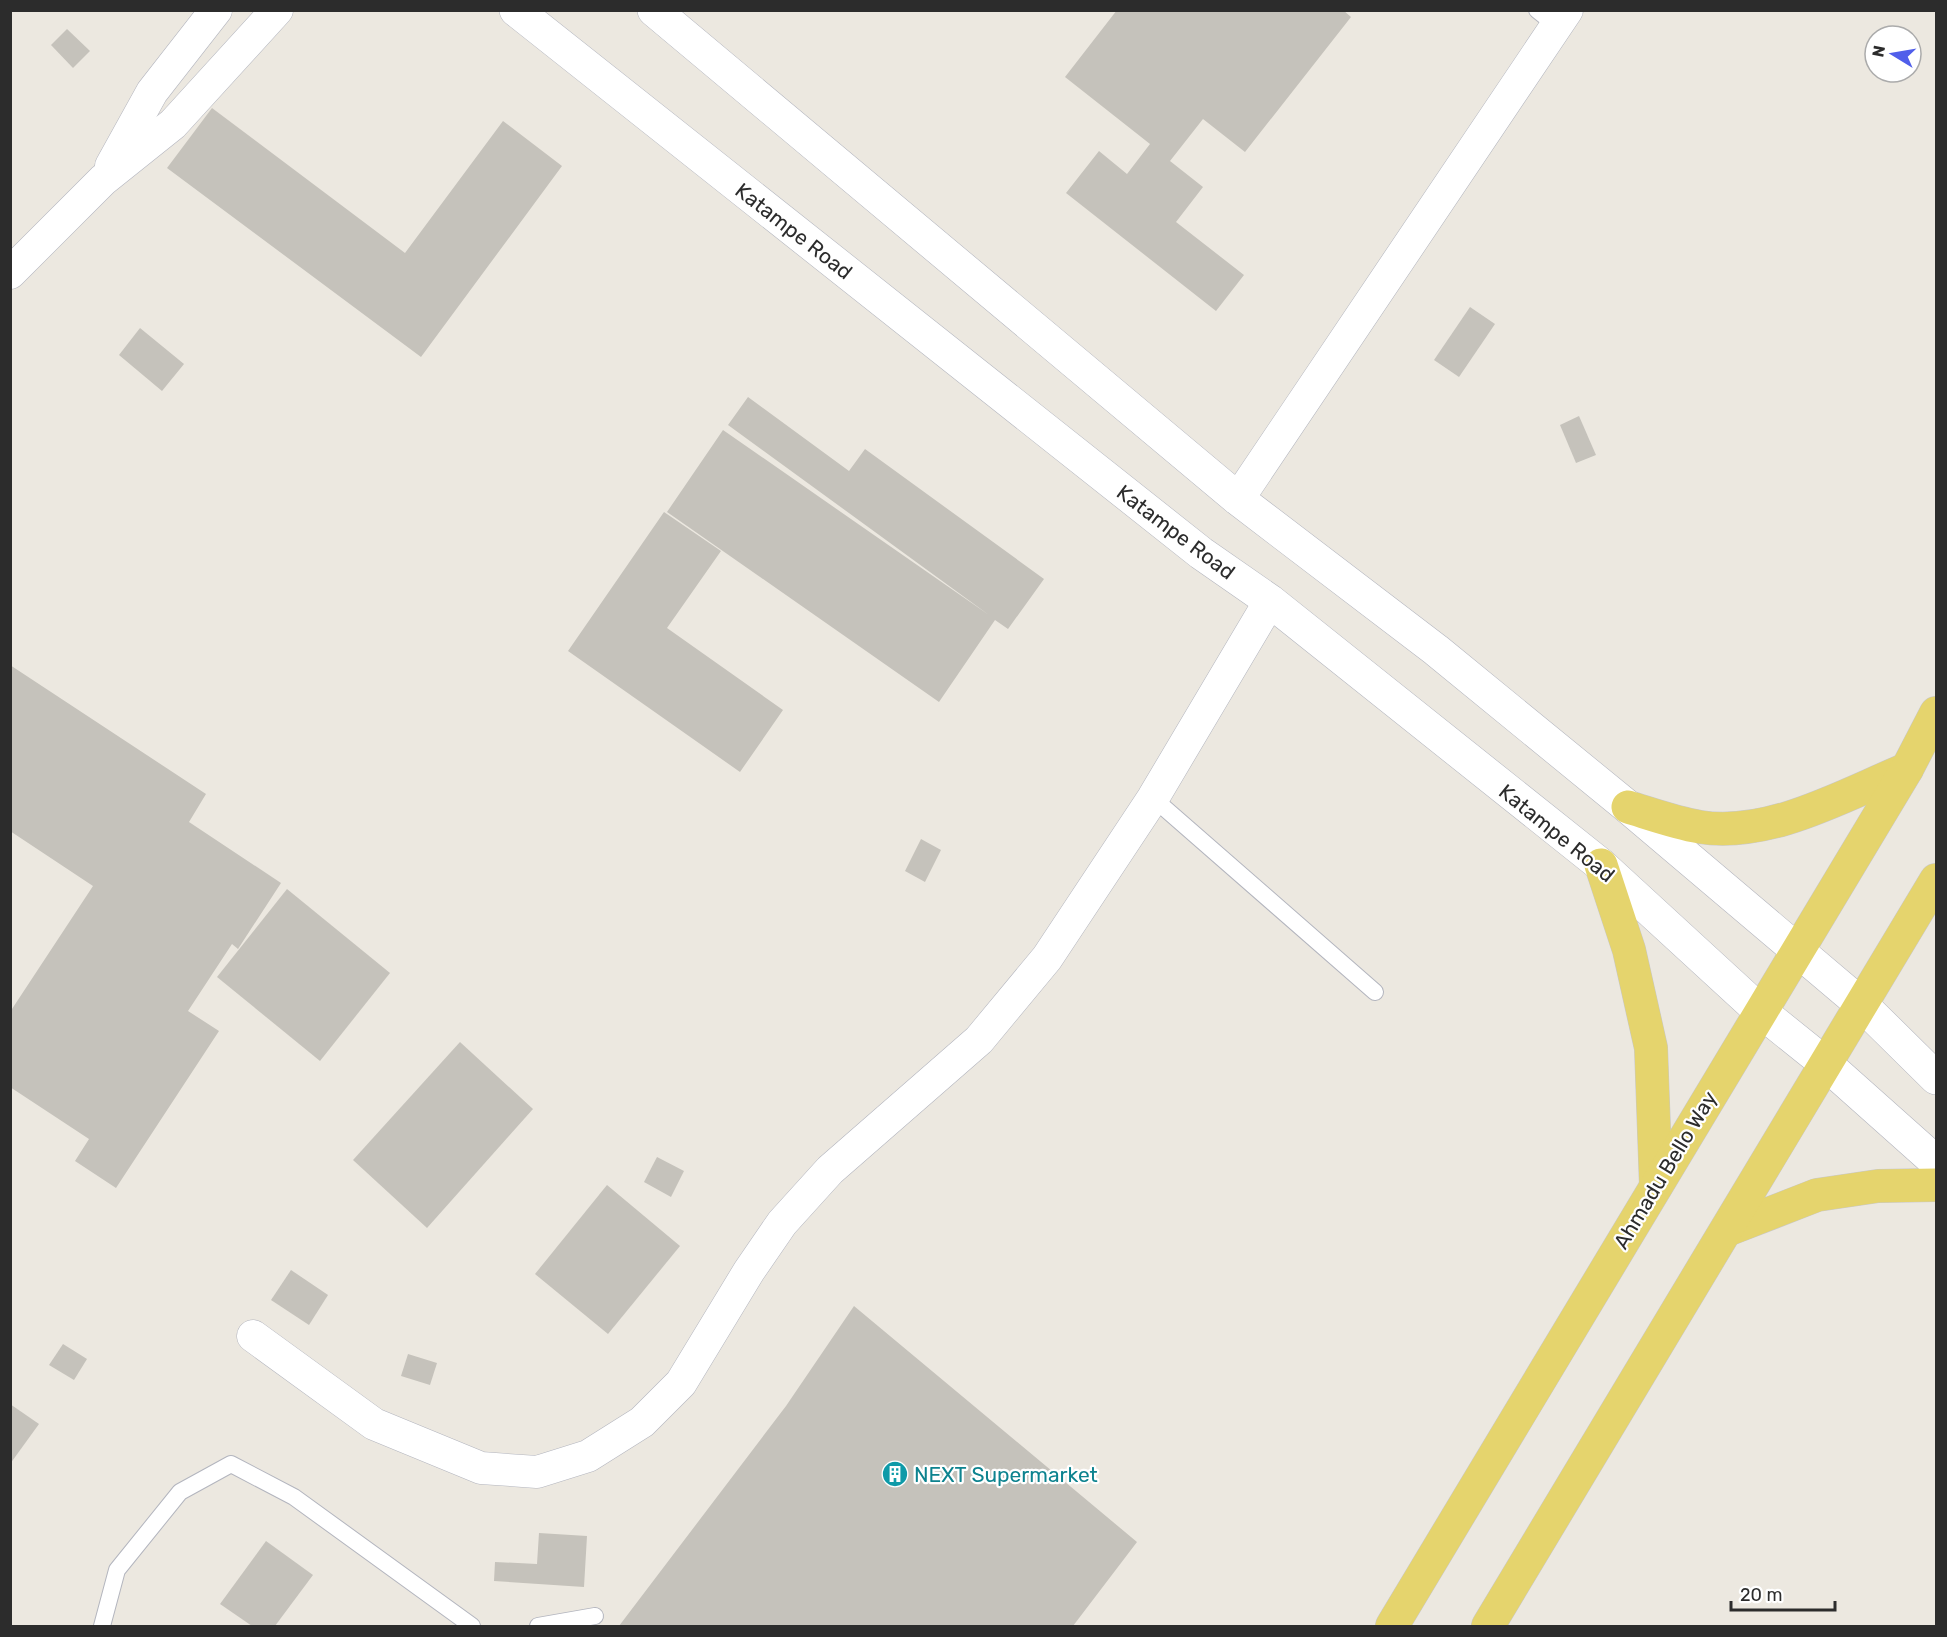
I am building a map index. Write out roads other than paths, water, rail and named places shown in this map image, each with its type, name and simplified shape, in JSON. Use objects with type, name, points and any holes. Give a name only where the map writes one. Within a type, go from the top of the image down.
[{"type":"main road","name":"Katampe Road","points":[[516,10],[1192,546],[1270,602],[1601,865],[1760,1011],[1826,1064],[1936,1162]]},
{"type":"main road","points":[[654,10],[1238,499],[1436,650],[1628,807],[1862,1005],[1936,1078]]},
{"type":"main road","name":"Ahmadu Bello Way","points":[[1392,1626],[1907,770],[1936,713]]},
{"type":"main road","points":[[1628,807],[1700,827],[1749,826],[1797,814],[1907,770]]},
{"type":"main road","points":[[1601,865],[1629,950],[1651,1048],[1656,1186]]},
{"type":"main road","points":[[1488,1626],[1936,880]]},
{"type":"main road","points":[[1726,1230],[1817,1195],[1878,1186],[1936,1185]]},
{"type":"street","points":[[103,180],[152,92],[216,10]]},
{"type":"street","points":[[10,273],[103,180],[173,124],[277,10]]},
{"type":"street","points":[[1238,499],[1554,16]]},
{"type":"street","points":[[253,1336],[374,1424],[481,1468],[537,1472],[588,1456],[642,1422],[681,1383],[749,1270],[776,1232],[830,1170],[979,1040],[1047,958],[1153,798],[1270,602]]},
{"type":"lane","points":[[1153,798],[1375,992]]},
{"type":"lane","points":[[102,1626],[117,1570],[180,1492],[231,1464],[294,1497],[472,1626]]},
{"type":"lane","points":[[538,1626],[595,1616]]},
{"type":"place","name":"NEXT Supermarket","points":[[895,1474]]}]
